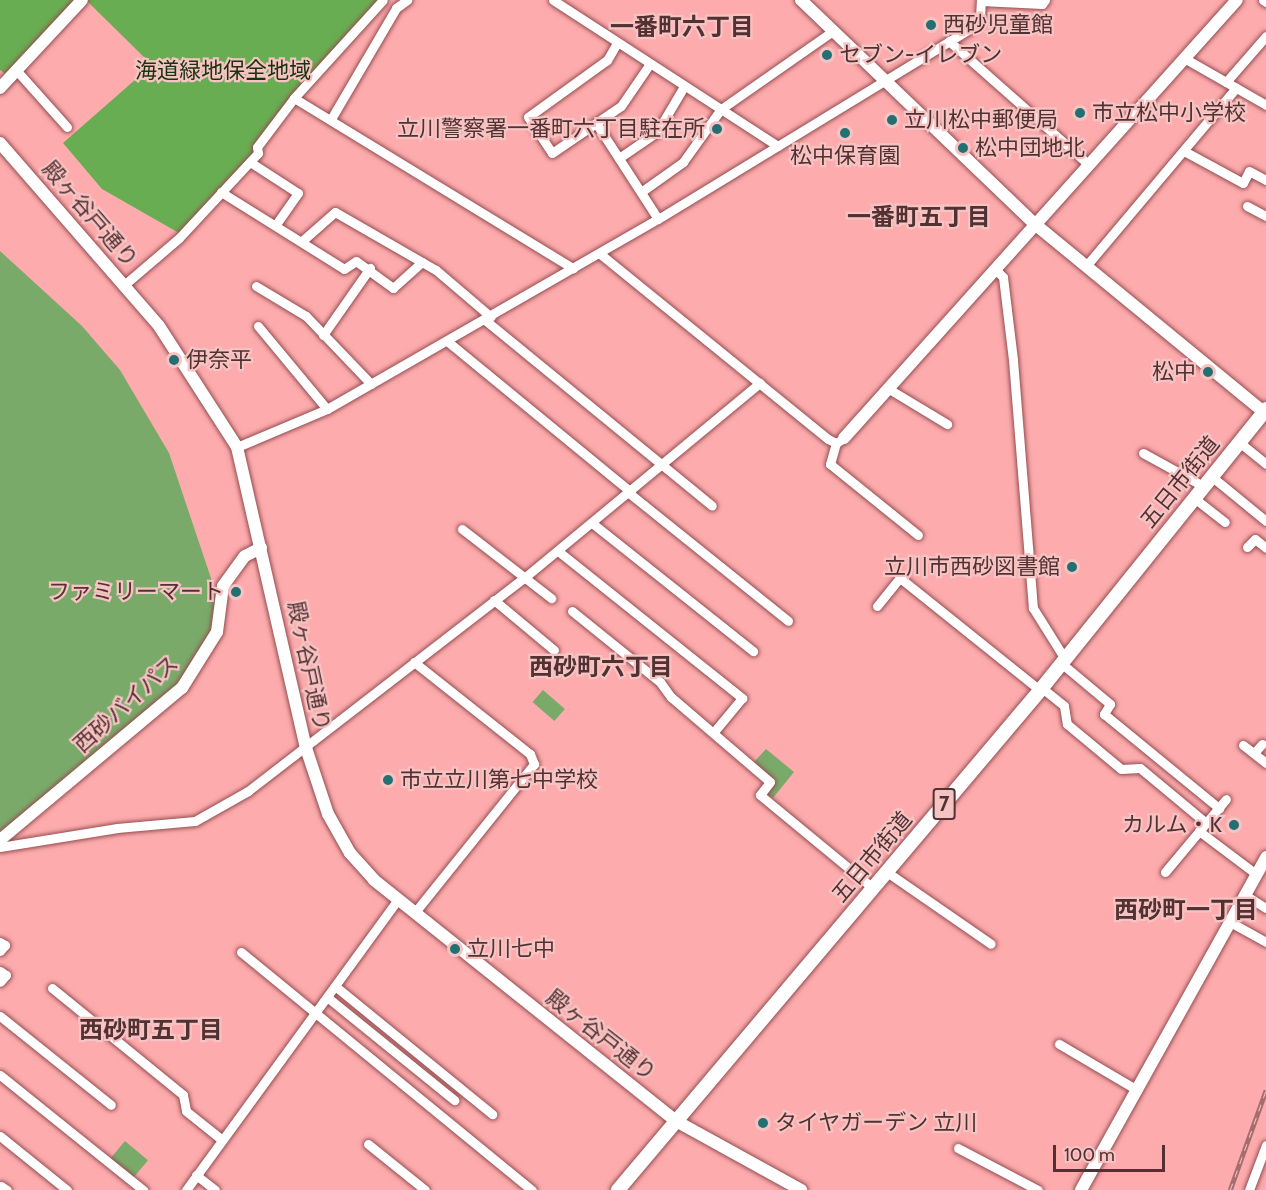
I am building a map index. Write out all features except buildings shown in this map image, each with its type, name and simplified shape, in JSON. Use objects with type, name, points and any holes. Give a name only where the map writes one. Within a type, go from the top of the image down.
[{"type":"main road","name":"五日市街道","points":[[618,1190],[1041,689],[1265,411]]},
{"type":"street","points":[[0,88],[82,0]]},
{"type":"street","points":[[331,119],[396,8],[407,0]]},
{"type":"street","points":[[553,0],[683,88],[721,109],[778,146]]},
{"type":"street","points":[[801,0],[1036,225],[1265,411]]},
{"type":"street","points":[[237,447],[327,409],[488,319],[658,219],[978,22],[981,0],[1031,2],[1045,0]]},
{"type":"street","points":[[918,535],[830,464],[840,440],[889,389],[1237,0]]},
{"type":"street","points":[[124,285],[179,238],[250,162],[294,98],[379,1]]},
{"type":"street","points":[[641,192],[683,162],[721,109],[833,31]]},
{"type":"street","points":[[1226,82],[1266,36]]},
{"type":"street","points":[[949,41],[1089,165]]},
{"type":"street","points":[[617,43],[607,60],[528,117],[552,153],[628,99],[649,65]]},
{"type":"street","points":[[1185,58],[1263,103],[1266,93]]},
{"type":"street","points":[[17,71],[67,127]]},
{"type":"street","points":[[619,158],[657,132],[683,88]]},
{"type":"street","points":[[1086,266],[1236,88]]},
{"type":"street","points":[[294,98],[573,268]]},
{"type":"street","points":[[596,123],[658,219]]},
{"type":"street","name":"殿ヶ谷戸通り","points":[[0,143],[124,285],[195,378],[237,447],[306,748],[338,833],[362,868],[676,1121],[801,1190]]},
{"type":"street","points":[[1184,151],[1243,183],[1249,171],[1266,180]]},
{"type":"street","points":[[250,162],[298,193],[276,225]]},
{"type":"street","points":[[221,192],[344,269],[356,261],[370,268],[393,288],[422,262]]},
{"type":"street","points":[[1247,206],[1266,216]]},
{"type":"street","points":[[302,241],[335,212],[422,262],[712,506]]},
{"type":"street","points":[[599,253],[760,383],[840,440]]},
{"type":"street","points":[[324,335],[370,268]]},
{"type":"street","points":[[996,270],[1004,277],[1033,608],[1063,661],[1110,704],[1104,714],[1219,808]]},
{"type":"street","points":[[256,286],[306,316],[371,384]]},
{"type":"street","points":[[258,326],[327,409]]},
{"type":"street","points":[[447,341],[788,621]]},
{"type":"street","points":[[0,848],[117,828],[195,821],[248,791],[524,578],[663,466],[760,383]]},
{"type":"street","points":[[889,389],[947,424]]},
{"type":"street","points":[[1239,442],[1266,464]]},
{"type":"street","points":[[1143,453],[1207,481],[1266,521]]},
{"type":"street","points":[[1194,498],[1225,522]]},
{"type":"street","points":[[592,523],[753,651]]},
{"type":"street","points":[[462,528],[551,598]]},
{"type":"street","points":[[1247,547],[1255,539],[1266,548]]},
{"type":"street","name":"西砂バイパス","points":[[0,840],[182,688],[218,632],[223,586],[245,556],[261,548]]},
{"type":"street","points":[[558,550],[742,698],[713,732]]},
{"type":"street","points":[[877,606],[900,578],[1064,705],[1067,724],[1121,769],[1140,768],[1256,874]]},
{"type":"street","points":[[494,600],[554,650]]},
{"type":"street","points":[[572,611],[660,682],[770,782],[760,795],[873,888]]},
{"type":"street","points":[[414,662],[530,754],[534,764],[415,912]]},
{"type":"street","points":[[1254,753],[1262,744]]},
{"type":"street","points":[[1243,745],[1266,763]]},
{"type":"street","points":[[1165,872],[1226,799]]},
{"type":"street","points":[[1081,1190],[1266,857]]},
{"type":"street","points":[[887,872],[991,944]]},
{"type":"street","points":[[1245,895],[1266,908]]},
{"type":"street","points":[[186,1190],[398,899]]},
{"type":"street","points":[[1230,922],[1266,942]]},
{"type":"street","points":[[0,942],[5,945],[0,951]]},
{"type":"street","points":[[241,952],[532,1190]]},
{"type":"street","points":[[0,971],[6,975],[0,982]]},
{"type":"street","points":[[335,986],[492,1114]]},
{"type":"street","points":[[52,988],[183,1095],[186,1110],[221,1139]]},
{"type":"street","points":[[327,997],[454,1101]]},
{"type":"street","points":[[0,1016],[111,1105]]},
{"type":"street","points":[[1059,1044],[1137,1090]]},
{"type":"street","points":[[432,1082],[440,1072]]},
{"type":"street","points":[[0,1075],[143,1190]]},
{"type":"street","points":[[0,1136],[67,1190]]},
{"type":"street","points":[[368,1144],[424,1190]]},
{"type":"street","points":[[1249,1190],[1266,1145]]},
{"type":"street","points":[[958,1148],[1038,1190]]},
{"type":"street","points":[[196,1175],[215,1190]]},
{"type":"street","points":[[1255,1175],[1266,1179]]},
{"type":"street","points":[[1,1186],[7,1190]]},
{"type":"green space","points":[[0,0],[79,0],[9,76],[0,70]]},
{"type":"green space","name":"海道緑地保全地域","points":[[86,0],[380,0],[292,96],[258,151],[179,233],[102,189],[63,143],[152,65]]},
{"type":"green space","points":[[0,251],[82,326],[120,370],[169,453],[216,593],[220,624],[182,688],[0,840]]},
{"type":"green space","points":[[543,690],[565,709],[554,721],[533,702]]},
{"type":"green space","points":[[766,749],[794,772],[773,798],[766,793],[776,781],[754,762]]},
{"type":"green space","points":[[125,1141],[148,1160],[132,1179],[109,1160]]},
{"type":"railway","points":[[1230,1190],[1266,1090]]},
{"type":"place","name":"西砂児童館","points":[[931,25]]},
{"type":"place","name":"セブン-イレブン","points":[[827,55]]},
{"type":"place","name":"市立松中小学校","points":[[1080,113]]},
{"type":"place","name":"立川松中郵便局","points":[[892,120]]},
{"type":"place","name":"立川警察署一番町六丁目駐在所","points":[[717,129]]},
{"type":"place","name":"松中保育園","points":[[845,133]]},
{"type":"place","name":"松中団地北","points":[[963,148]]},
{"type":"place","name":"伊奈平","points":[[174,360]]},
{"type":"place","name":"松中","points":[[1208,372]]},
{"type":"place","name":"立川市西砂図書館","points":[[1072,567]]},
{"type":"place","name":"ファミリーマート","points":[[236,592]]},
{"type":"place","name":"市立立川第七中学校","points":[[388,780]]},
{"type":"place","name":"カルム・K","points":[[1234,825]]},
{"type":"place","name":"立川七中","points":[[455,949]]},
{"type":"place","name":"タイヤガーデン 立川","points":[[763,1123]]},
{"type":"district","name":"一番町六丁目","points":[[682,27]]},
{"type":"district","name":"一番町五丁目","points":[[919,217]]},
{"type":"district","name":"西砂町六丁目","points":[[601,667]]},
{"type":"district","name":"西砂町一丁目","points":[[1186,910]]},
{"type":"district","name":"西砂町五丁目","points":[[151,1030]]}]
